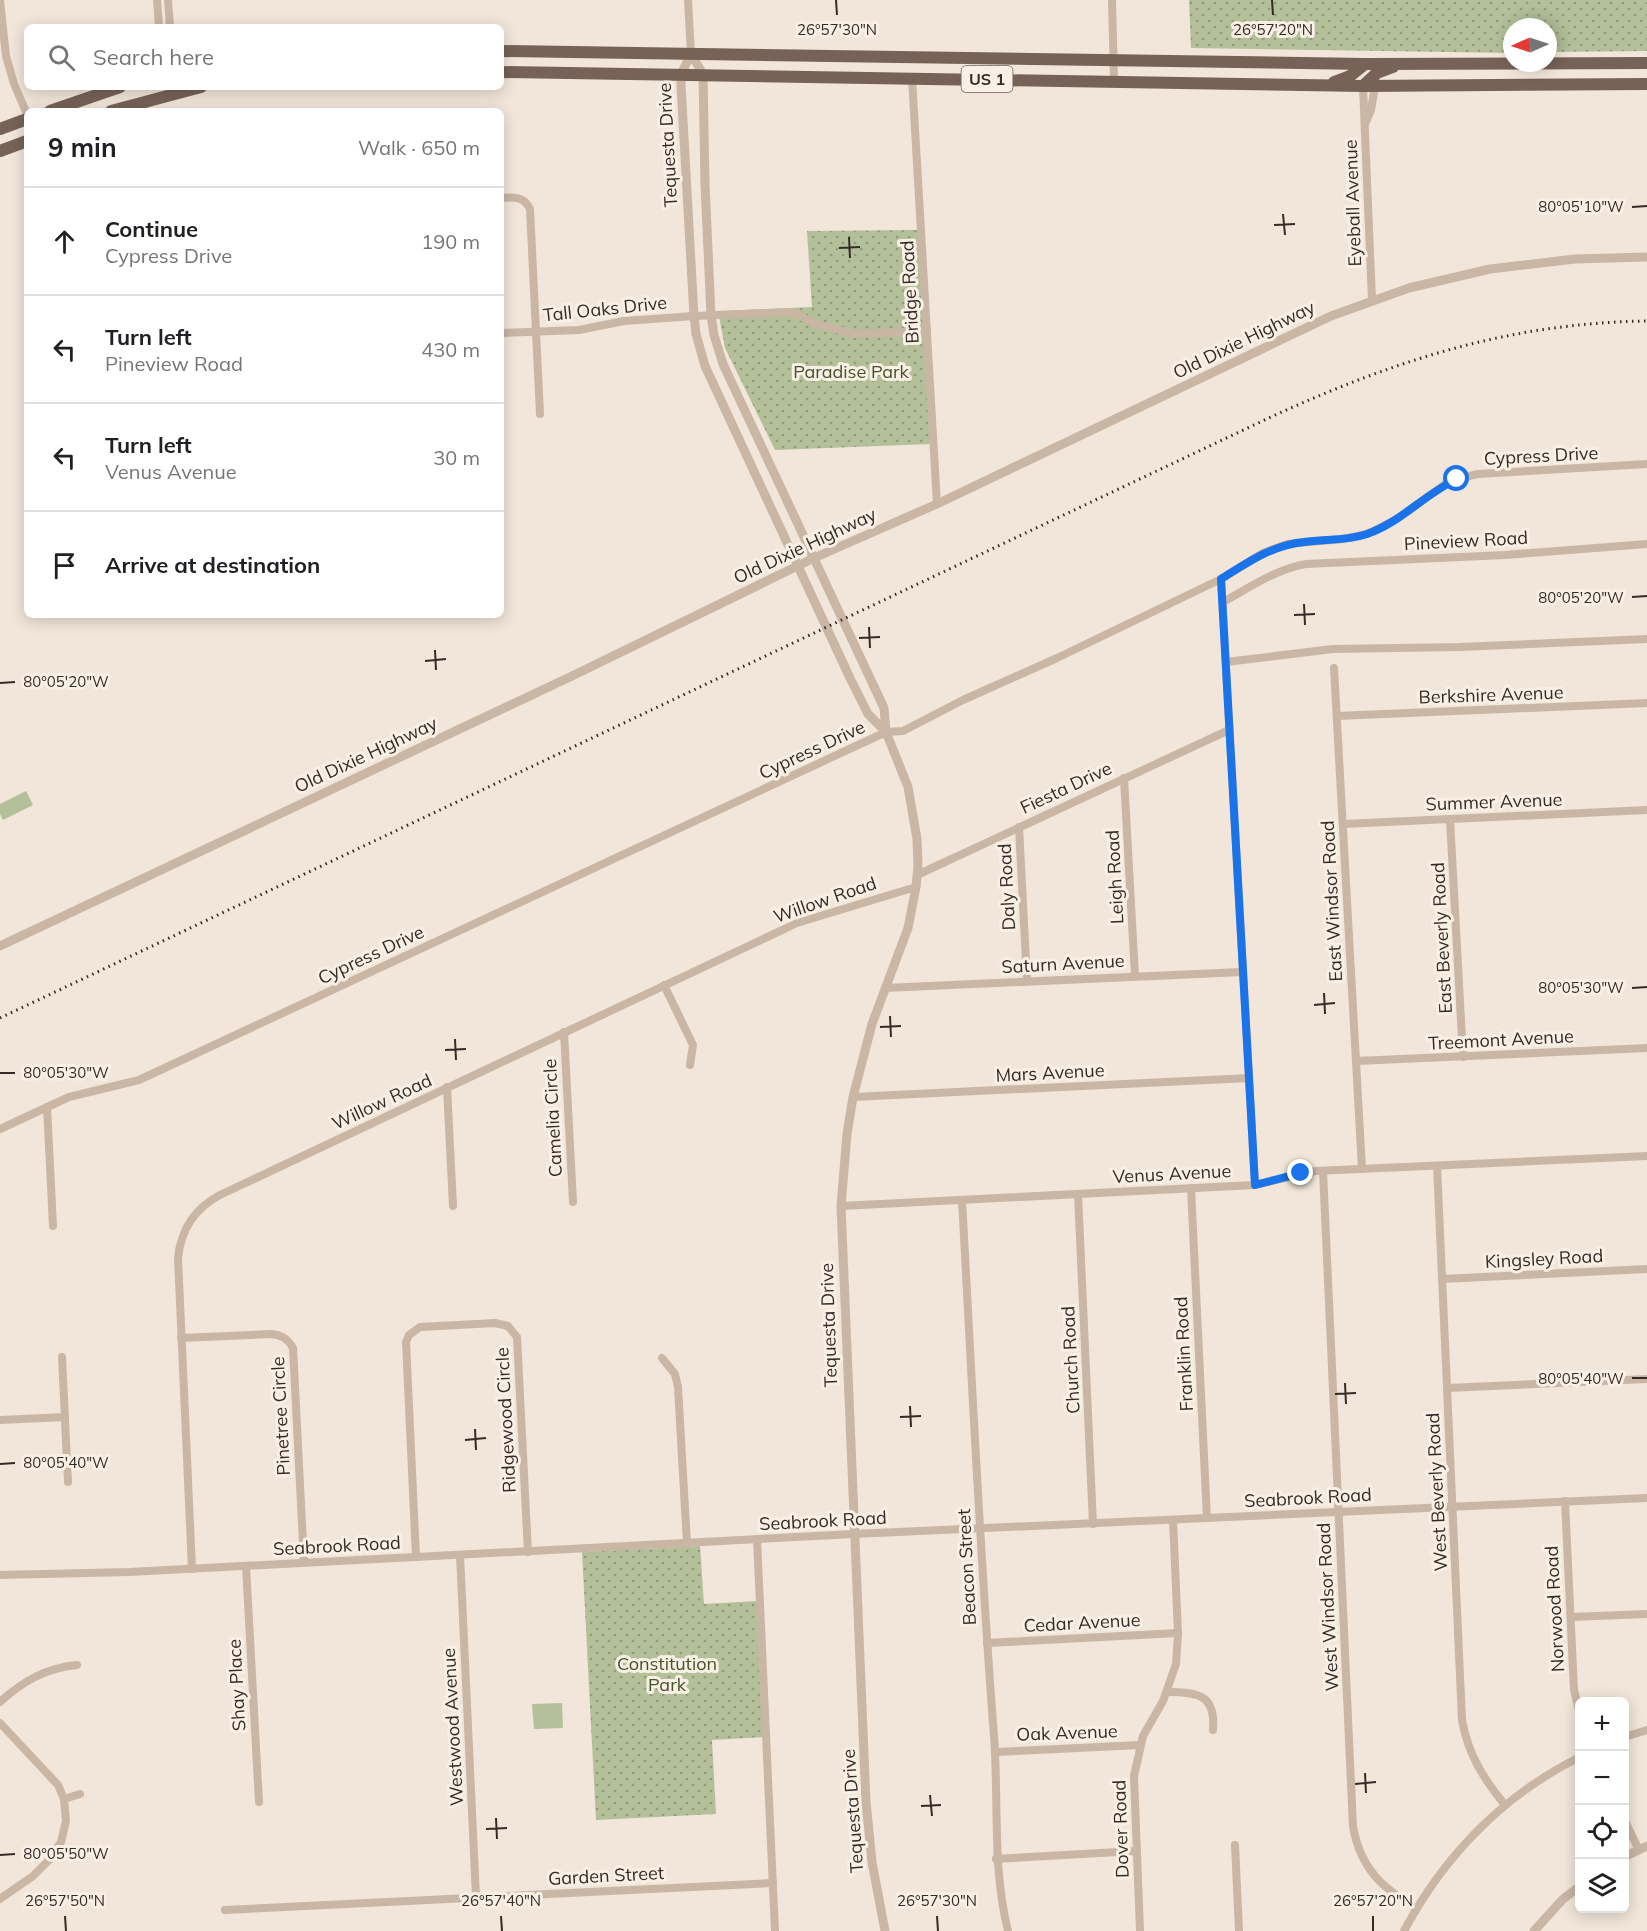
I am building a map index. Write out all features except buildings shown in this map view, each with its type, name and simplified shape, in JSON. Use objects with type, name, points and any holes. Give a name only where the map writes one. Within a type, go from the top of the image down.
[{"type":"main road","name":"US 1","points":[[504,51],[1365,64],[1647,63]]},
{"type":"main road","points":[[1327,85],[1350,76],[1365,64]]},
{"type":"main road","points":[[1369,86],[1377,73],[1399,64]]},
{"type":"main road","name":"US 1","points":[[504,72],[1369,86],[1647,84]]},
{"type":"main road","points":[[59,108],[111,90]]},
{"type":"main road","points":[[145,100],[157,90]]},
{"type":"main road","points":[[120,108],[187,90]]},
{"type":"main road","points":[[0,129],[24,120]]},
{"type":"main road","points":[[0,151],[24,142]]},
{"type":"street","points":[[0,0],[6,57],[25,108]]},
{"type":"street","points":[[158,0],[159,24]]},
{"type":"street","points":[[168,0],[170,24]]},
{"type":"street","points":[[688,0],[691,54]]},
{"type":"street","points":[[1112,0],[1114,81]]},
{"type":"street","name":"Tequesta Drive","points":[[691,54],[681,74],[697,341],[705,366],[868,714],[886,732]]},
{"type":"street","name":"Tequesta Drive","points":[[691,54],[703,74],[705,184],[711,315],[714,335],[723,364],[884,708],[886,732],[910,794],[917,839],[916,886],[908,928],[864,1051],[853,1098],[846,1143],[841,1206],[868,1826],[872,1862],[885,1931]]},
{"type":"street","name":"Bridge Road","points":[[912,78],[937,504]]},
{"type":"street","name":"Eyeball Avenue","points":[[1369,86],[1365,126],[1372,300]]},
{"type":"street","name":"Eyeball Avenue","points":[[1365,126],[1371,110],[1369,86]]},
{"type":"street","points":[[504,198],[522,198],[530,209],[540,414]]},
{"type":"street","name":"Old Dixie Highway","points":[[0,946],[572,676],[814,558],[937,504],[1331,316],[1372,300],[1490,269],[1575,259],[1647,257]]},
{"type":"street","name":"Tall Oaks Drive","points":[[504,333],[579,330],[624,321],[792,312],[816,324],[855,334],[927,331]]},
{"type":"street","name":"Cypress Drive","points":[[0,1129],[88,1091],[139,1080],[886,732],[903,731],[963,700],[1057,658],[1218,580],[1263,553],[1304,542],[1351,538],[1380,529],[1444,485],[1464,477],[1478,474],[1647,464]]},
{"type":"street","name":"Pineview Road","points":[[1223,602],[1294,566],[1306,564],[1505,555],[1647,544]]},
{"type":"street","points":[[1218,580],[1223,602],[1255,1185]]},
{"type":"street","points":[[1226,662],[1333,649],[1460,647],[1647,639]]},
{"type":"street","name":"East Windsor Road","points":[[1334,668],[1362,1169]]},
{"type":"street","name":"Berkshire Avenue","points":[[1336,716],[1647,703]]},
{"type":"street","name":"Fiesta Drive","points":[[917,875],[1230,730]]},
{"type":"street","name":"Leigh Road","points":[[1124,778],[1135,976]]},
{"type":"street","name":"Summer Avenue","points":[[1342,824],[1647,810]]},
{"type":"street","name":"East Beverly Road","points":[[1450,819],[1463,1056]]},
{"type":"street","name":"Daly Road","points":[[1019,827],[1028,981]]},
{"type":"street","name":"Willow Road","points":[[192,1569],[178,1250],[186,1227],[200,1208],[220,1195],[797,922],[916,886]]},
{"type":"street","name":"Saturn Avenue","points":[[885,988],[1242,972]]},
{"type":"street","points":[[664,985],[693,1045],[690,1065]]},
{"type":"street","name":"Camelia Circle","points":[[564,1032],[573,1202]]},
{"type":"street","name":"Treemont Avenue","points":[[1356,1061],[1647,1048]]},
{"type":"street","name":"Mars Avenue","points":[[853,1098],[1249,1078]]},
{"type":"street","points":[[447,1087],[453,1206]]},
{"type":"street","points":[[47,1107],[52,1226]]},
{"type":"street","name":"Venus Avenue","points":[[841,1206],[1255,1185],[1301,1173],[1323,1171],[1647,1156]]},
{"type":"street","name":"West Beverly Road","points":[[1437,1166],[1464,1729],[1470,1753],[1478,1768],[1505,1805]]},
{"type":"street","name":"West Windsor Road","points":[[1323,1171],[1353,1827],[1364,1861],[1376,1879],[1386,1889],[1416,1908]]},
{"type":"street","name":"Franklin Road","points":[[1191,1188],[1207,1518]]},
{"type":"street","name":"Church Road","points":[[1078,1194],[1094,1524]]},
{"type":"street","name":"Beacon Street","points":[[962,1200],[995,1752],[996,1858],[1008,1931]]},
{"type":"street","name":"Kingsley Road","points":[[1442,1279],[1647,1269]]},
{"type":"street","name":"Ridgewood Circle","points":[[416,1557],[406,1341],[420,1327],[495,1323],[508,1326],[517,1337],[528,1552]]},
{"type":"street","name":"Pinetree Circle","points":[[181,1338],[271,1334],[290,1342],[293,1348],[304,1563]]},
{"type":"street","points":[[62,1357],[68,1482]]},
{"type":"street","points":[[662,1358],[673,1370],[678,1387],[687,1544]]},
{"type":"street","points":[[1447,1388],[1647,1379]]},
{"type":"street","points":[[0,1420],[65,1417]]},
{"type":"street","name":"Seabrook Road","points":[[0,1575],[192,1569],[854,1534],[1647,1498]]},
{"type":"street","name":"Norwood Road","points":[[1565,1501],[1576,1697]]},
{"type":"street","name":"Dover Road","points":[[1140,1931],[1133,1789],[1140,1745],[1167,1692],[1176,1664],[1178,1634],[1173,1520]]},
{"type":"street","points":[[757,1539],[775,1931]]},
{"type":"street","name":"Westwood Avenue","points":[[460,1555],[476,1897]]},
{"type":"street","name":"Shay Place","points":[[246,1566],[259,1802]]},
{"type":"street","points":[[1570,1617],[1647,1614]]},
{"type":"street","name":"Cedar Avenue","points":[[987,1643],[1178,1634]]},
{"type":"street","points":[[0,1702],[39,1674],[77,1665]]},
{"type":"street","points":[[1167,1692],[1198,1695],[1209,1703],[1214,1714],[1212,1730]]},
{"type":"street","points":[[0,1723],[54,1779],[64,1799],[65,1828],[57,1848],[33,1876],[0,1899]]},
{"type":"street","points":[[1629,1735],[1647,1730]]},
{"type":"street","name":"Oak Avenue","points":[[995,1752],[1140,1745]]},
{"type":"street","points":[[1404,1931],[1416,1908],[1448,1862],[1483,1824],[1542,1778],[1575,1760]]},
{"type":"street","points":[[64,1799],[80,1794]]},
{"type":"street","points":[[1629,1827],[1643,1848],[1629,1855]]},
{"type":"street","points":[[1235,1845],[1239,1931]]},
{"type":"street","points":[[996,1858],[1136,1851]]},
{"type":"street","name":"Garden Street","points":[[225,1910],[773,1883]]},
{"type":"street","points":[[1534,1931],[1563,1899],[1575,1890]]},
{"type":"green space","points":[[1189,0],[1647,0],[1647,51],[1557,52],[1557,18],[1503,18],[1503,53],[1191,48]]},
{"type":"green space","name":"Paradise Park","points":[[918,230],[930,444],[775,450],[725,348],[718,311],[812,307],[807,231]]},
{"type":"green space","points":[[26,791],[33,805],[3,820],[0,814],[0,804]]},
{"type":"green space","name":"Constitution Park","points":[[700,1546],[704,1604],[758,1601],[764,1737],[712,1740],[716,1814],[596,1820],[582,1552]]},
{"type":"green space","points":[[562,1703],[563,1728],[534,1729],[532,1704]]},
{"type":"railway","points":[[0,1018],[1319,396],[1409,362],[1501,337],[1597,323],[1647,321]]},
{"type":"route","points":[[1301,1173],[1255,1185],[1221,579],[1263,553],[1287,544],[1351,538],[1380,529],[1444,485],[1457,479]]}]
